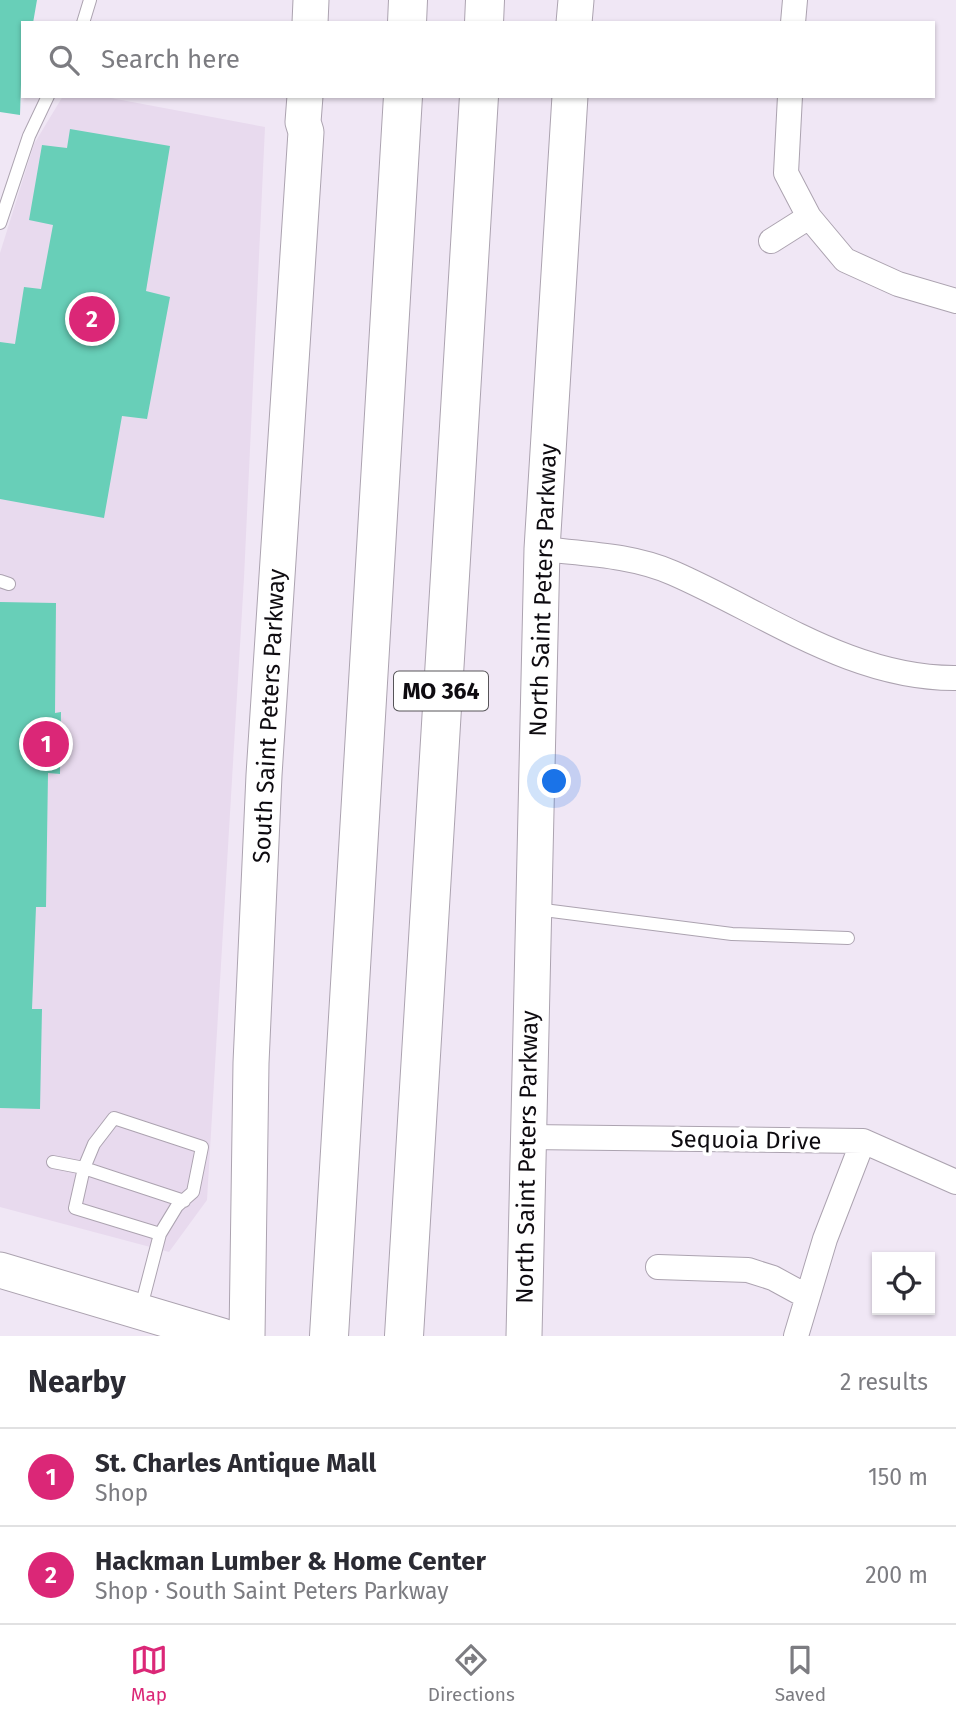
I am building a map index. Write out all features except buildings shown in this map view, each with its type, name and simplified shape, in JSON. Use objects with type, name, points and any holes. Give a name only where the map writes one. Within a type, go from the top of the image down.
[{"type":"highway","points":[[407,21],[408,0]]},
{"type":"highway","points":[[484,21],[485,0]]},
{"type":"highway","name":"MO 364","points":[[329,1336],[403,98]]},
{"type":"highway","name":"MO 364","points":[[404,1336],[479,98]]},
{"type":"main road","points":[[310,21],[311,0]]},
{"type":"main road","points":[[574,21],[576,0]]},
{"type":"main road","name":"South Saint Peters Parkway","points":[[247,1336],[251,1063],[264,775],[304,159],[305,98]]},
{"type":"main road","name":"North Saint Peters Parkway","points":[[524,1336],[542,548],[570,98]]},
{"type":"main road","points":[[0,1270],[222,1336]]},
{"type":"street","points":[[793,21],[794,0]]},
{"type":"street","points":[[790,98],[786,173],[809,216],[845,260],[898,284],[956,302]]},
{"type":"street","points":[[771,241],[809,216]]},
{"type":"street","points":[[542,548],[633,559],[673,573],[858,662],[930,678],[956,678]]},
{"type":"street","name":"Sequoia Drive","points":[[528,1137],[863,1141],[956,1182]]},
{"type":"street","points":[[796,1336],[806,1296],[863,1141]]},
{"type":"street","points":[[658,1267],[748,1270],[806,1296]]},
{"type":"lane","points":[[84,21],[90,0]]},
{"type":"lane","points":[[0,223],[29,136],[47,98]]},
{"type":"lane","points":[[532,909],[732,934],[848,938]]},
{"type":"lane","points":[[140,1311],[160,1234],[193,1192],[202,1147],[114,1118],[94,1144],[84,1168],[75,1208],[160,1234]]},
{"type":"lane","points":[[54,1162],[84,1168],[184,1201]]},
{"type":"shaded area","points":[[62,98],[111,98],[265,127],[244,578],[207,1200],[169,1252],[0,1207],[0,253],[34,144]]},
{"type":"place","name":"Hackman Lumber & Home Center","points":[[92,319]]},
{"type":"place","name":"St. Charles Antique Mall","points":[[46,744]]}]
